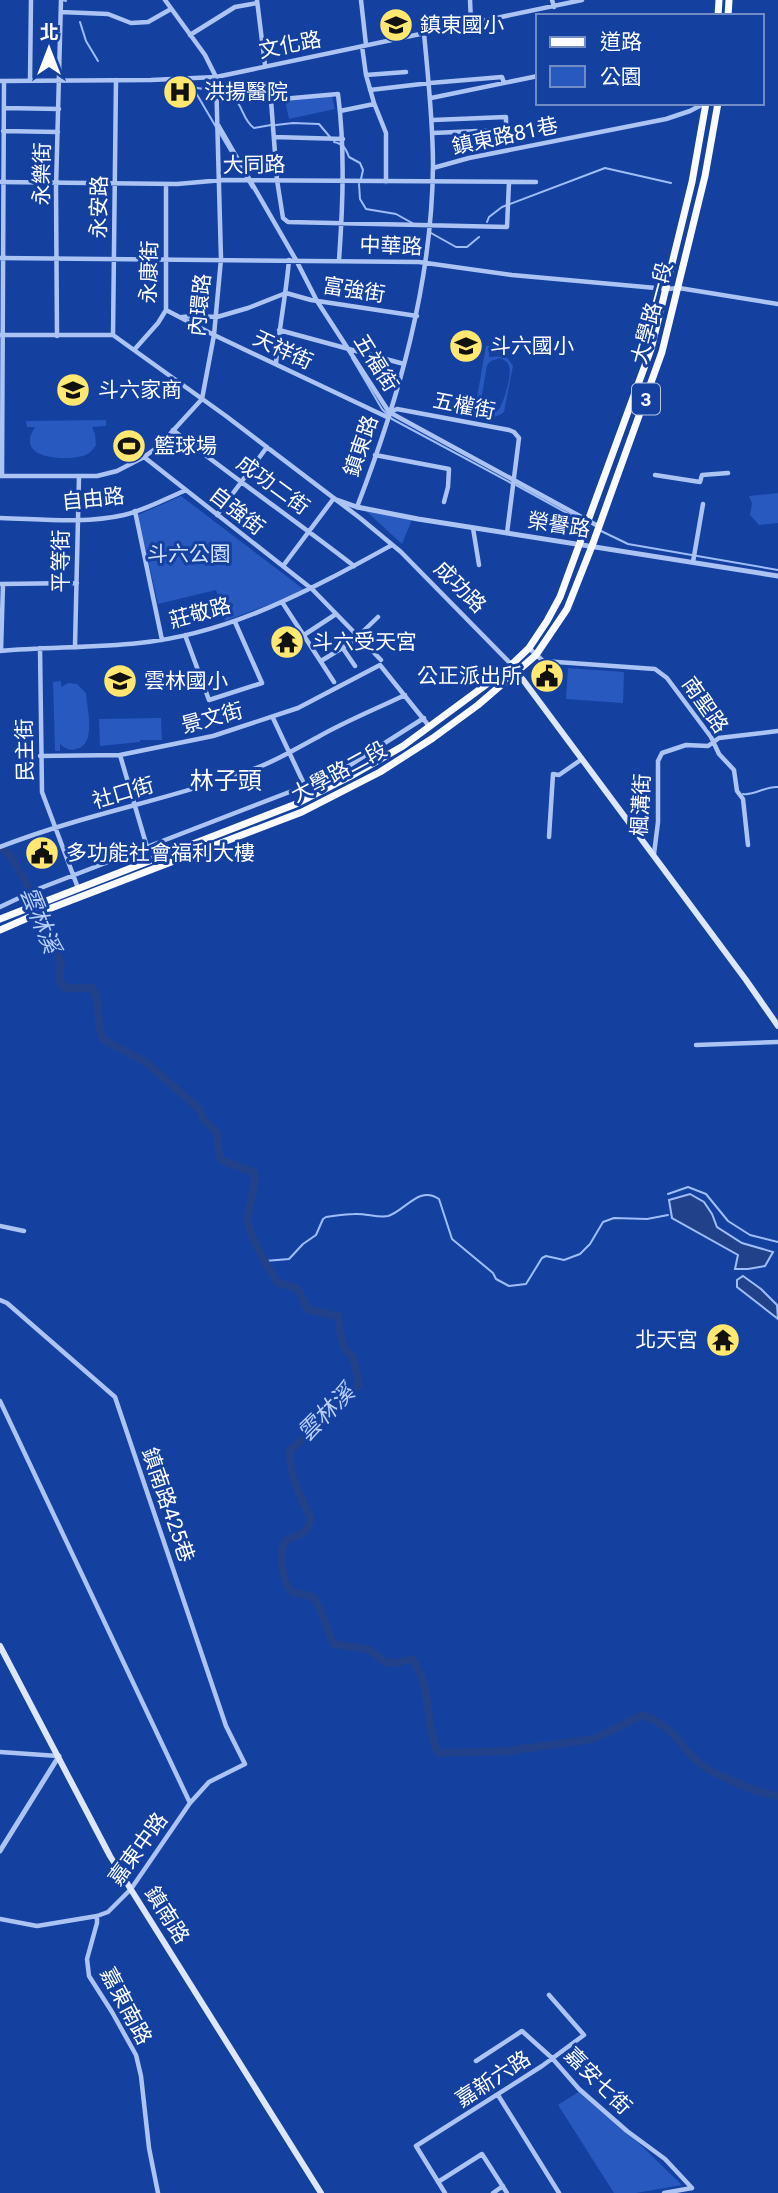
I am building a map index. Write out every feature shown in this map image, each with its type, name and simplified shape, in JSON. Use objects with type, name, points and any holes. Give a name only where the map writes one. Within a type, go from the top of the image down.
[{"type":"main road","name":"大學路一段","points":[[515,668],[560,597],[651,349],[692,182],[705,105]]},
{"type":"main road","name":"大學路一段","points":[[515,668],[536,655],[567,609],[592,547],[662,352],[705,176],[718,105]]},
{"type":"main road","name":"大學路二段","points":[[0,919],[296,804],[403,746],[515,668]]},
{"type":"main road","name":"大學路二段","points":[[0,930],[30,916],[302,813],[380,772],[433,738],[478,705],[515,668]]},
{"type":"main road","name":"成功路","points":[[515,668],[778,1026]]},
{"type":"main road","points":[[329,787],[335,795]]},
{"type":"main road","points":[[131,868],[134,877]]},
{"type":"main road","name":"鎮南路","points":[[0,1646],[110,1856],[321,2193]]},
{"type":"street","points":[[30,80],[31,0]]},
{"type":"street","name":"內環路","points":[[165,0],[205,55],[216,77],[221,260],[217,317],[202,398]]},
{"type":"street","points":[[361,0],[366,75],[386,133],[386,182]]},
{"type":"street","points":[[470,0],[471,22]]},
{"type":"street","points":[[552,0],[554,7]]},
{"type":"street","name":"文化路","points":[[2,81],[216,77],[582,0]]},
{"type":"street","name":"永樂街","points":[[57,336],[57,183],[62,1]]},
{"type":"street","points":[[190,35],[235,7],[257,1],[265,65]]},
{"type":"street","points":[[61,12],[108,14],[131,23],[148,22],[171,9]]},
{"type":"street","name":"鎮東路","points":[[355,509],[388,415],[417,316],[430,229],[433,120],[424,33]]},
{"type":"street","points":[[366,75],[406,72]]},
{"type":"street","points":[[431,98],[536,76]]},
{"type":"street","points":[[370,90],[502,77],[504,83]]},
{"type":"street","name":"永安路","points":[[113,335],[116,80]]},
{"type":"street","points":[[2,81],[1,476],[79,477],[117,471],[159,446],[202,398]]},
{"type":"street","points":[[340,260],[342,222],[343,144],[338,94],[271,100],[277,180],[285,221],[342,222],[417,224],[430,229],[507,227],[509,182]]},
{"type":"street","points":[[340,111],[374,103]]},
{"type":"street","name":"鎮東路81巷","points":[[433,168],[469,158],[666,119],[701,105]]},
{"type":"street","points":[[4,108],[59,109]]},
{"type":"street","points":[[433,120],[506,117],[507,124],[502,130],[433,132]]},
{"type":"street","points":[[2,129],[58,132]]},
{"type":"street","name":"五福街","points":[[217,129],[315,300],[388,415],[598,526]]},
{"type":"street","points":[[274,137],[331,139],[343,144]]},
{"type":"street","name":"大同路","points":[[2,183],[166,184],[246,180],[536,183]]},
{"type":"street","name":"永康街","points":[[134,350],[166,310],[166,184]]},
{"type":"street","name":"中華路","points":[[1,258],[424,262],[512,275],[679,288],[778,304]]},
{"type":"street","points":[[276,363],[279,330],[293,260]]},
{"type":"street","points":[[181,318],[217,317],[286,293]]},
{"type":"street","name":"富強街","points":[[286,293],[417,316]]},
{"type":"street","name":"天祥街","points":[[166,310],[388,415]]},
{"type":"street","points":[[279,330],[404,364]]},
{"type":"street","points":[[1,335],[113,335],[202,398],[335,499],[283,566]]},
{"type":"street","name":"五權街","points":[[388,415],[397,409],[514,432],[519,438],[508,533]]},
{"type":"street","name":"成功二街","points":[[173,430],[354,566]]},
{"type":"street","points":[[217,515],[267,447]]},
{"type":"street","points":[[375,455],[449,469],[444,502]]},
{"type":"street","name":"自強街","points":[[144,457],[312,589],[359,636],[429,726]]},
{"type":"street","points":[[655,475],[700,482],[702,475],[728,473]]},
{"type":"street","name":"平等街","points":[[75,646],[79,477]]},
{"type":"street","name":"自由路","points":[[0,518],[77,520],[109,517],[135,511],[184,491]]},
{"type":"street","name":"榮譽路","points":[[335,499],[355,509],[778,576]]},
{"type":"street","points":[[693,562],[703,504]]},
{"type":"street","name":"成功路","points":[[355,509],[515,668]]},
{"type":"street","points":[[135,511],[162,639]]},
{"type":"street","points":[[474,528],[479,565]]},
{"type":"street","name":"莊敬路","points":[[1,651],[139,643],[235,622],[312,589],[392,545]]},
{"type":"street","points":[[1,651],[2,584],[77,583]]},
{"type":"street","points":[[282,602],[334,682]]},
{"type":"street","points":[[304,635],[336,614]]},
{"type":"street","points":[[321,661],[359,636],[378,617]]},
{"type":"street","points":[[185,635],[209,700],[262,683],[235,622]]},
{"type":"street","points":[[342,647],[355,666]]},
{"type":"street","name":"民主街","points":[[40,648],[41,792],[78,888]]},
{"type":"street","points":[[529,648],[536,655]]},
{"type":"street","name":"南聖路","points":[[536,655],[543,661],[655,669],[667,678],[719,754],[734,770],[737,791],[743,799],[748,845]]},
{"type":"street","name":"景文街","points":[[40,757],[120,755],[213,736],[298,708],[380,662]]},
{"type":"street","name":"社口街","points":[[0,848],[55,829],[203,787],[289,755],[317,737],[405,695]]},
{"type":"street","points":[[273,718],[305,786]]},
{"type":"street","name":"大學路二段","points":[[0,907],[72,875],[344,769],[424,718]]},
{"type":"street","name":"楓溝街","points":[[654,855],[658,822],[659,761],[662,754],[686,746],[701,747],[714,743],[719,738],[778,731]]},
{"type":"street","points":[[120,755],[147,847]]},
{"type":"street","points":[[549,837],[553,774],[559,775],[582,759]]},
{"type":"street","points":[[696,1045],[778,1042]]},
{"type":"street","points":[[0,1226],[24,1231]]},
{"type":"street","name":"鎮南路425巷","points":[[0,1300],[7,1303],[115,1396],[226,1726],[245,1764]]},
{"type":"street","points":[[0,1401],[190,1803]]},
{"type":"street","points":[[0,1752],[59,1756],[0,1850]]},
{"type":"street","name":"嘉東中路","points":[[0,1919],[37,1926],[108,1912],[131,1889],[190,1803],[209,1782],[245,1764]]},
{"type":"street","name":"嘉東南路","points":[[96,1916],[97,1923],[87,1959],[89,1976],[136,2055],[158,2193]]},
{"type":"street","name":"嘉新六路","points":[[438,2182],[416,2146],[498,2095],[584,2035],[549,1995]]},
{"type":"street","name":"嘉安七街","points":[[476,2061],[522,2031],[552,2058],[579,2089],[626,2132],[665,2159],[692,2188],[664,2193]]},
{"type":"street","points":[[498,2095],[559,2193]]},
{"type":"street","points":[[445,2193],[438,2182],[482,2154],[508,2193]]},
{"type":"street","points":[[493,2193],[503,2186]]},
{"type":"green space","points":[[332,96],[335,109],[289,119],[285,101]]},
{"type":"green space","points":[[486,346],[490,346],[489,357],[506,356],[513,366],[504,412],[494,417],[485,416],[479,411],[478,416],[474,415]],"holes":[[[500,358],[509,366],[508,382],[500,407],[490,411],[481,401],[487,365]]]},
{"type":"green space","points":[[106,420],[106,426],[92,427],[96,445],[91,452],[74,458],[53,457],[36,452],[31,446],[30,438],[35,427],[27,427],[26,421]]},
{"type":"green space","points":[[778,493],[778,523],[759,525],[750,515],[752,503],[749,496]]},
{"type":"green space","name":"斗六公園","points":[[181,496],[306,591],[225,621],[216,590],[158,604],[138,515]]},
{"type":"green space","points":[[366,511],[413,517],[402,544]]},
{"type":"green space","points":[[568,668],[624,672],[623,703],[566,699]]},
{"type":"green space","points":[[61,681],[61,687],[68,683],[77,684],[86,693],[89,733],[82,746],[71,750],[60,744],[60,751],[55,751],[53,682]]},
{"type":"green space","points":[[161,718],[162,740],[140,740],[100,746],[99,719]]},
{"type":"green space","points":[[583,2089],[682,2185],[636,2193],[614,2193],[558,2105]]},
{"type":"shaded area","points":[[690,1194],[704,1202],[717,1227],[742,1243],[773,1252],[765,1266],[735,1269],[738,1255],[672,1218],[669,1200]]},
{"type":"shaded area","points":[[743,1276],[777,1305],[778,1319],[737,1287],[737,1280]]},
{"type":"waterway","points":[[80,22],[86,41],[98,61]]},
{"type":"waterway","points":[[189,81],[216,127]]},
{"type":"waterway","points":[[193,87],[232,96],[254,128],[271,125]]},
{"type":"waterway","points":[[276,125],[319,124],[330,137]]},
{"type":"waterway","points":[[219,132],[252,188]]},
{"type":"waterway","points":[[334,142],[346,149],[349,157],[360,163],[363,170],[361,179]]},
{"type":"waterway","points":[[487,222],[489,217],[502,207],[605,168],[671,183]]},
{"type":"waterway","points":[[359,184],[360,199],[366,209],[396,214],[414,224]]},
{"type":"waterway","points":[[431,233],[456,247],[467,247],[479,237]]},
{"type":"waterway","points":[[352,358],[382,409],[392,419],[511,483]]},
{"type":"waterway","points":[[516,485],[585,523]]},
{"type":"waterway","points":[[599,530],[628,544],[778,570]]},
{"type":"waterway","points":[[743,794],[778,787]]},
{"type":"waterway","name":"雲林溪","points":[[0,847],[10,855],[28,886],[56,948],[61,964],[59,980],[65,988],[92,988],[104,1040],[146,1062],[199,1109],[203,1118],[217,1133],[219,1156],[223,1161],[254,1172],[249,1224],[269,1269],[278,1283],[297,1288],[308,1310],[338,1316],[341,1337],[346,1351],[353,1357],[359,1385],[290,1450],[293,1477],[311,1518],[305,1531],[285,1542],[282,1557],[286,1584],[293,1592],[314,1599],[333,1644],[368,1649],[385,1662],[397,1663],[412,1659],[423,1681],[431,1730],[438,1753],[507,1751],[594,1739],[642,1715],[667,1729],[703,1766],[723,1777],[778,1796]]},
{"type":"waterway","points":[[668,1194],[688,1187],[706,1194],[728,1221],[750,1235],[778,1242]]},
{"type":"waterway","points":[[265,1261],[289,1259],[316,1235],[326,1217],[347,1214],[388,1216],[425,1195],[439,1199],[452,1239],[493,1273],[496,1279],[509,1286],[526,1284],[546,1256],[564,1260],[580,1254],[590,1244],[603,1222],[614,1218],[647,1219],[668,1215]]},
{"type":"place","name":"鎮東國小","points":[[396,25]]},
{"type":"place","name":"洪揚醫院","points":[[180,92]]},
{"type":"place","name":"斗六國小","points":[[466,346]]},
{"type":"place","name":"斗六家商","points":[[73,390]]},
{"type":"place","name":"籃球場","points":[[129,446]]},
{"type":"place","name":"斗六受天宮","points":[[287,642]]},
{"type":"place","name":"公正派出所","points":[[547,676]]},
{"type":"place","name":"雲林國小","points":[[120,681]]},
{"type":"place","name":"多功能社會福利大樓","points":[[42,853]]},
{"type":"place","name":"北天宮","points":[[723,1340]]},
{"type":"district","name":"林子頭","points":[[226,781]]}]
